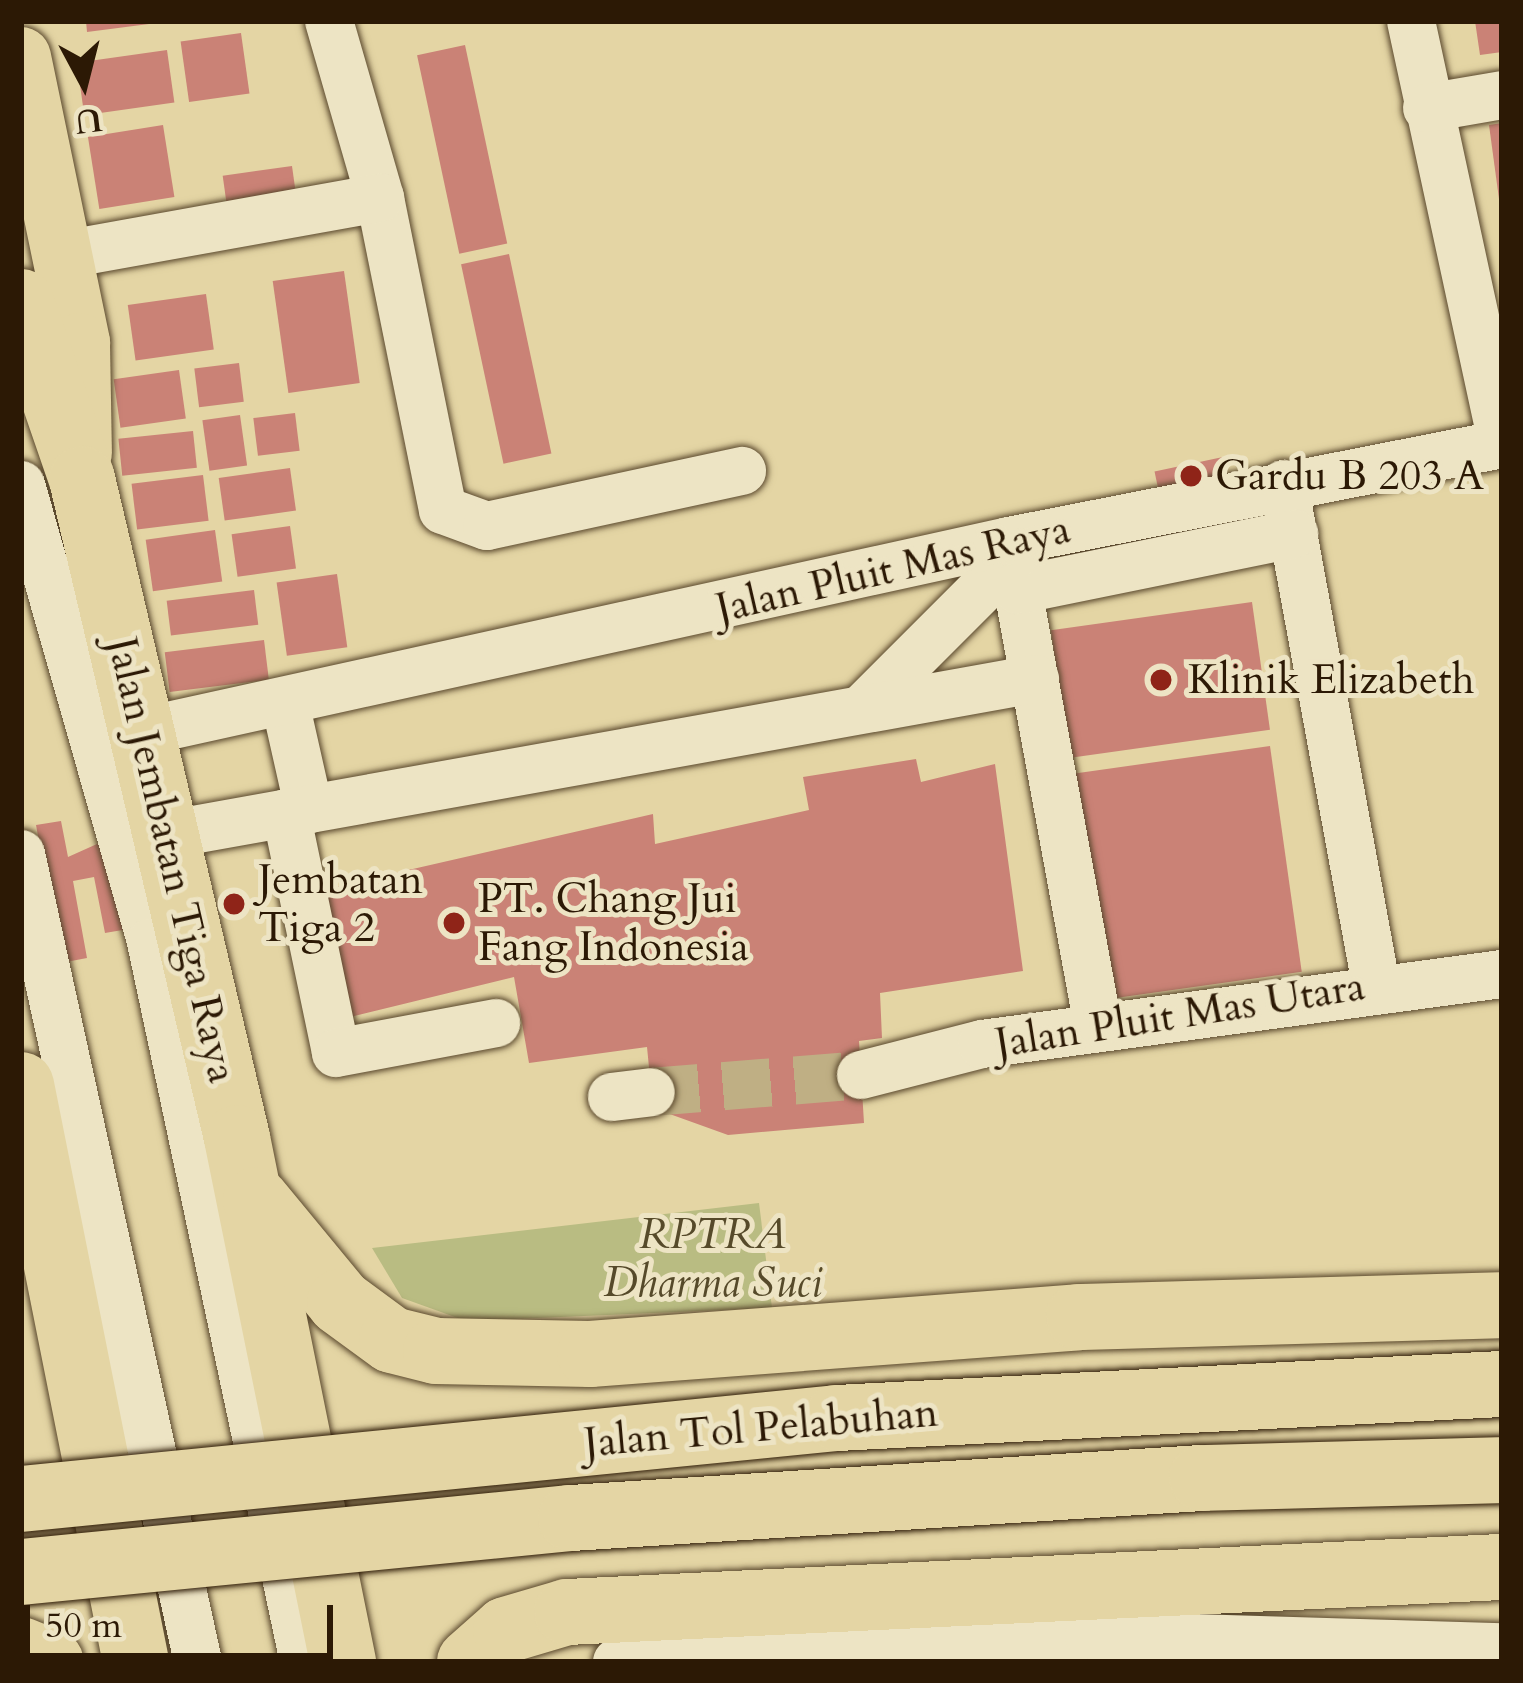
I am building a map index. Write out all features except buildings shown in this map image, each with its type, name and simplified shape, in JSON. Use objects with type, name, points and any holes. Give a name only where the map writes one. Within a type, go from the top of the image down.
[{"type":"highway","name":"Jalan Jembatan Tiga Raya","points":[[41,278],[51,482],[141,732],[248,1189],[343,1662]]},
{"type":"highway","points":[[22,1093],[136,1662]]},
{"type":"highway","points":[[21,1289],[40,1245],[39,1185]]},
{"type":"highway","points":[[248,1189],[340,1302],[392,1340],[436,1351],[611,1353],[1079,1317],[1491,1305]]},
{"type":"highway","name":"Jalan Tol Pelabuhan","points":[[21,1499],[837,1418],[1502,1384]]},
{"type":"highway","name":"Jalan Tol Pelabuhan","points":[[21,1572],[571,1518],[1202,1478],[1502,1470]]},
{"type":"highway","points":[[470,1662],[506,1630],[568,1612],[1502,1567]]},
{"type":"highway","points":[[21,1650],[51,1662]]},
{"type":"main road","points":[[21,57],[41,278]]},
{"type":"street","points":[[329,21],[380,198],[443,511],[487,526],[742,471]]},
{"type":"street","points":[[1411,21],[1502,443]]},
{"type":"street","points":[[1427,108],[1502,95]]},
{"type":"street","points":[[41,278],[380,198]]},
{"type":"street","name":"Jalan Pluit Mas Raya","points":[[141,732],[1013,563],[1285,484],[1502,443]]},
{"type":"street","points":[[51,482],[304,1662]]},
{"type":"street","points":[[1285,484],[1376,986]]},
{"type":"street","points":[[866,706],[1013,563],[1294,535]]},
{"type":"street","points":[[1013,563],[1098,1028]]},
{"type":"street","points":[[166,835],[1035,679]]},
{"type":"street","points":[[286,707],[336,1053],[496,1023]]},
{"type":"street","points":[[21,854],[198,1662]]},
{"type":"street","name":"Jalan Pluit Mas Utara","points":[[861,1075],[1098,1028],[1376,986],[1502,974]]},
{"type":"street","points":[[616,1662],[1089,1648],[1502,1647]]},
{"type":"green space","name":"RPTRA Dharma Suci","points":[[759,1203],[772,1308],[466,1321],[402,1298],[372,1248]]},
{"type":"tunnel","points":[[651,1092],[861,1075]]},
{"type":"place","name":"Gardu B 203 A","points":[[1191,476]]},
{"type":"place","name":"Klinik Elizabeth","points":[[1161,680]]},
{"type":"place","name":"Jembatan Tiga 2","points":[[234,904]]},
{"type":"place","name":"PT. Chang Jui Fang Indonesia","points":[[454,923]]}]
